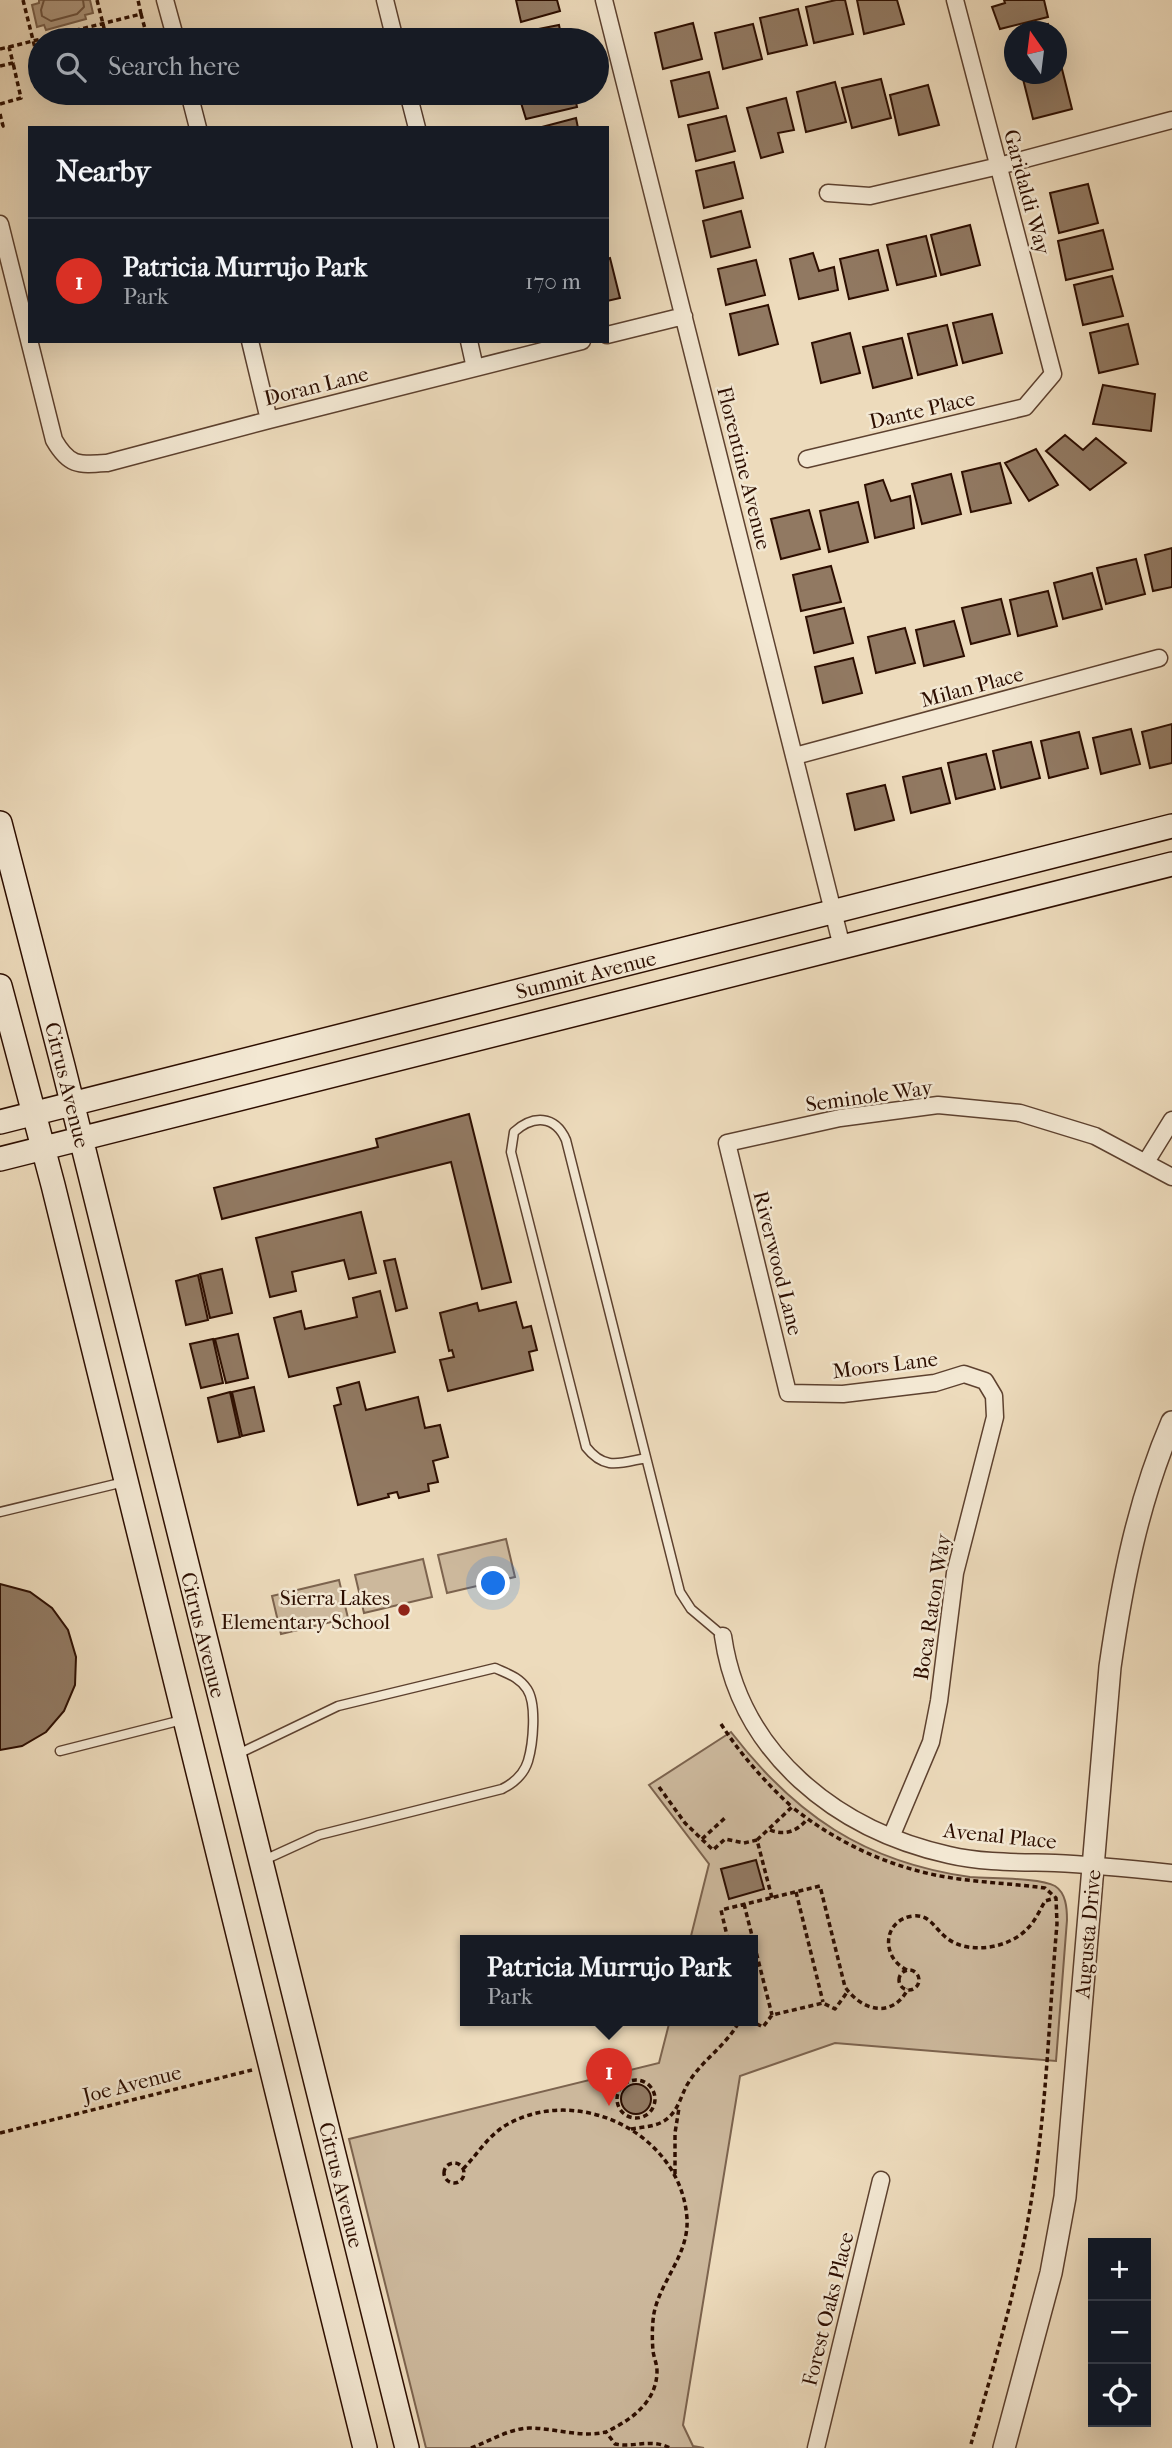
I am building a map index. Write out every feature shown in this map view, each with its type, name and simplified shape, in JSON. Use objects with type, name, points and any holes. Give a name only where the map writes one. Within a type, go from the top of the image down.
[{"type":"main road","name":"Citrus Avenue","points":[[0,823],[407,2448]]},
{"type":"main road","name":"Summit Avenue","points":[[0,1122],[1172,826]]},
{"type":"main road","name":"Summit Avenue","points":[[0,1158],[1172,864]]},
{"type":"main road","name":"Citrus Avenue","points":[[0,986],[127,1482],[365,2448]]},
{"type":"street","points":[[165,0],[173,28]]},
{"type":"street","points":[[385,0],[392,28]]},
{"type":"street","name":"Florentine Avenue","points":[[604,0],[842,947]]},
{"type":"street","name":"Garidaldi Way","points":[[956,0],[1053,374],[1040,390]]},
{"type":"street","points":[[192,105],[197,126]]},
{"type":"street","points":[[411,105],[416,126]]},
{"type":"street","points":[[828,193],[870,195],[999,166],[1172,120]]},
{"type":"street","name":"Doran Lane","points":[[0,224],[28,336]]},
{"type":"street","points":[[609,335],[684,316]]},
{"type":"street","name":"Doran Lane","points":[[30,343],[54,440],[63,456],[80,465],[107,463],[269,419],[574,343]]},
{"type":"street","points":[[250,343],[269,419]]},
{"type":"street","points":[[469,343],[475,368]]},
{"type":"street","name":"Dante Place","points":[[807,459],[1025,407],[1040,390]]},
{"type":"street","name":"Milan Place","points":[[795,756],[1159,658]]},
{"type":"street","name":"Seminole Way","points":[[727,1143],[840,1118],[938,1105],[1020,1113],[1095,1136],[1172,1177]]},
{"type":"street","points":[[1146,1162],[1172,1120]]},
{"type":"street","name":"Riverwood Lane","points":[[727,1143],[788,1393]]},
{"type":"street","name":"Moors Lane","points":[[788,1393],[843,1394],[935,1382],[964,1374],[985,1381]]},
{"type":"street","name":"Boca Raton Way","points":[[891,1837],[931,1742],[939,1701],[954,1573],[995,1417],[994,1396],[985,1381]]},
{"type":"street","name":"Augusta Drive","points":[[1004,2448],[1051,2273],[1065,2197],[1110,1667],[1121,1590],[1137,1519],[1172,1422]]},
{"type":"street","name":"Avenal Place","points":[[723,1636],[735,1687],[748,1717],[770,1750],[828,1804],[863,1825],[950,1856],[1172,1873]]},
{"type":"street","name":"Forest Oaks Place","points":[[816,2448],[881,2180]]},
{"type":"lane","points":[[646,1458],[611,1464],[601,1462],[586,1447],[510,1152],[514,1132],[532,1120],[540,1119],[557,1126],[566,1140],[680,1592],[691,1609],[723,1636]]},
{"type":"lane","points":[[0,1512],[127,1482]]},
{"type":"lane","points":[[233,1756],[338,1706],[495,1668],[519,1679],[529,1692],[533,1723],[527,1762],[515,1783],[502,1789],[319,1835],[260,1862]]},
{"type":"lane","points":[[60,1751],[185,1719]]},
{"type":"path","points":[[23,0],[30,28]]},
{"type":"path","points":[[97,0],[104,28]]},
{"type":"path","points":[[138,0],[145,28]]},
{"type":"path","points":[[84,28],[141,14]]},
{"type":"path","points":[[0,49],[28,41]]},
{"type":"path","points":[[0,104],[21,99],[9,47]]},
{"type":"path","points":[[0,66],[13,63]]},
{"type":"path","points":[[0,114],[3,126],[0,127]]},
{"type":"path","points":[[721,1724],[765,1782],[792,1807]]},
{"type":"path","points":[[659,1787],[685,1823],[713,1850],[726,1839],[744,1843],[757,1840],[772,1898]]},
{"type":"path","points":[[702,1839],[726,1817]]},
{"type":"path","points":[[771,1830],[785,1833],[797,1829],[807,1819]]},
{"type":"path","points":[[727,1935],[721,1910],[820,1886],[848,1991],[862,2004],[882,2009],[902,2000],[908,1989]]},
{"type":"path","points":[[796,1892],[823,2003]]},
{"type":"path","points":[[907,1970],[899,1979],[903,1988],[916,1987],[919,1978],[916,1973],[893,1960],[887,1941],[891,1931],[906,1918],[925,1917],[949,1940],[984,1948],[1007,1941],[1027,1930],[1045,1901],[1056,1898],[1057,1924],[1033,2194],[1012,2294],[971,2445]]},
{"type":"path","points":[[744,1904],[752,1935]]},
{"type":"path","points":[[758,1960],[772,2015]]},
{"type":"path","points":[[758,2024],[763,2027],[772,2015],[823,2003],[835,2009],[848,1991]]},
{"type":"path","points":[[471,2448],[515,2430],[539,2429],[579,2435],[606,2432],[630,2419],[652,2396],[658,2370],[653,2352],[654,2313],[686,2235],[685,2208],[675,2176],[675,2133],[679,2106],[686,2086],[700,2066],[724,2045],[736,2026]]},
{"type":"path","name":"Joe Avenue","points":[[0,2133],[271,2066]]},
{"type":"path","points":[[635,2080],[646,2083],[651,2087],[655,2099],[650,2110],[640,2117],[627,2116],[617,2100],[620,2089],[624,2084],[635,2080]]},
{"type":"path","points":[[631,2129],[658,2124],[666,2120],[679,2106]]},
{"type":"path","points":[[463,2169],[459,2164],[452,2163],[444,2169],[443,2176],[447,2182],[457,2183],[464,2176],[463,2169],[482,2146],[506,2125],[542,2111],[578,2110],[601,2115],[631,2129],[660,2155],[675,2176]]},
{"type":"path","points":[[623,2124],[627,2116]]},
{"type":"path","points":[[606,2432],[615,2444],[622,2446],[649,2442],[670,2448]]},
{"type":"shaded area","points":[[506,1539],[515,1577],[447,1593],[438,1555]]},
{"type":"shaded area","points":[[423,1559],[432,1597],[364,1613],[355,1575]]},
{"type":"shaded area","points":[[339,1580],[348,1618],[281,1634],[272,1596]]},
{"type":"shaded area","points":[[731,1732],[780,1788],[835,1830],[865,1846],[897,1860],[932,1870],[970,1877],[1038,1881],[1055,1886],[1062,1893],[1067,1911],[1056,2061],[835,2043],[740,2076],[683,2425],[693,2446],[704,2448],[426,2448],[349,2139],[659,2063],[668,2026],[758,2026],[758,1935],[691,1935],[709,1864],[649,1785]]},
{"type":"water","points":[[39,0],[90,0],[93,13],[85,15],[86,19],[53,28],[45,28],[44,25],[37,27],[32,5],[39,3]]},
{"type":"building","points":[[516,0],[557,0],[560,11],[521,22]]},
{"type":"building","points":[[845,0],[853,34],[814,43],[806,7]]},
{"type":"building","points":[[857,0],[897,0],[904,24],[864,34]]},
{"type":"building","points":[[1004,0],[1044,0],[1048,17],[1032,21],[1004,21],[1004,28],[1000,29],[992,7],[1005,3]]},
{"type":"building","points":[[798,9],[807,45],[768,54],[760,18]]},
{"type":"building","points":[[693,23],[702,59],[663,69],[655,33]]},
{"type":"building","points":[[753,24],[762,59],[723,69],[715,33]]},
{"type":"building","points":[[709,72],[718,108],[679,117],[671,81]]},
{"type":"building","points":[[881,79],[891,118],[852,128],[842,88]]},
{"type":"building","points":[[835,82],[846,122],[806,132],[797,92]]},
{"type":"building","points":[[1024,84],[1066,84],[1072,109],[1033,119]]},
{"type":"building","points":[[928,85],[939,125],[899,135],[890,95]]},
{"type":"building","points":[[786,98],[794,130],[778,133],[783,152],[761,158],[747,108]]},
{"type":"building","points":[[522,105],[577,105],[577,107],[526,119]]},
{"type":"building","points":[[726,116],[735,151],[696,161],[688,125]]},
{"type":"building","points":[[576,118],[578,126],[546,126]]},
{"type":"building","points":[[734,162],[743,198],[704,208],[696,171]]},
{"type":"building","points":[[1088,184],[1098,223],[1059,233],[1050,193]]},
{"type":"building","points":[[741,211],[750,247],[711,257],[703,221]]},
{"type":"building","points":[[970,225],[980,265],[941,275],[931,235]]},
{"type":"building","points":[[1103,230],[1113,269],[1066,280],[1058,241]]},
{"type":"building","points":[[926,236],[936,276],[897,285],[887,245]]},
{"type":"building","points":[[878,250],[888,290],[849,299],[840,259]]},
{"type":"building","points":[[813,253],[819,271],[834,267],[838,290],[799,299],[790,259]]},
{"type":"building","points":[[609,258],[620,298],[609,301]]},
{"type":"building","points":[[756,260],[765,295],[726,305],[718,269]]},
{"type":"building","points":[[1112,276],[1123,316],[1083,325],[1074,285]]},
{"type":"building","points":[[768,305],[778,344],[739,355],[730,314]]},
{"type":"building","points":[[992,314],[1002,353],[963,363],[953,323]]},
{"type":"building","points":[[1128,324],[1138,364],[1099,373],[1090,333]]},
{"type":"building","points":[[947,325],[957,365],[918,375],[908,334]]},
{"type":"building","points":[[850,333],[860,373],[821,383],[812,343]]},
{"type":"building","points":[[902,338],[912,378],[873,388],[863,347]]},
{"type":"building","points":[[1103,385],[1155,394],[1151,431],[1093,424]]},
{"type":"building","points":[[1065,435],[1083,450],[1096,438],[1126,463],[1090,490],[1046,451]]},
{"type":"building","points":[[1036,449],[1058,485],[1029,501],[1005,463]]},
{"type":"building","points":[[1000,463],[1011,503],[971,512],[962,472]]},
{"type":"building","points":[[951,474],[961,514],[922,524],[912,484]]},
{"type":"building","points":[[883,480],[891,501],[910,496],[914,528],[875,538],[865,485]]},
{"type":"building","points":[[858,502],[868,542],[829,552],[820,511]]},
{"type":"building","points":[[809,510],[820,549],[781,559],[771,519]]},
{"type":"building","points":[[1172,548],[1172,587],[1153,591],[1145,555]]},
{"type":"building","points":[[1136,559],[1145,594],[1106,604],[1097,568]]},
{"type":"building","points":[[831,566],[841,602],[801,611],[793,575]]},
{"type":"building","points":[[1092,573],[1102,609],[1063,619],[1054,583]]},
{"type":"building","points":[[1048,591],[1057,626],[1018,636],[1010,600]]},
{"type":"building","points":[[1001,599],[1010,634],[971,644],[962,608]]},
{"type":"building","points":[[844,608],[853,643],[814,653],[806,617]]},
{"type":"building","points":[[954,621],[964,656],[924,666],[916,630]]},
{"type":"building","points":[[905,628],[915,663],[876,673],[868,637]]},
{"type":"building","points":[[853,658],[862,693],[823,703],[815,667]]},
{"type":"building","points":[[1172,724],[1172,763],[1150,768],[1142,732]]},
{"type":"building","points":[[1131,729],[1140,764],[1101,774],[1093,738]]},
{"type":"building","points":[[1079,732],[1088,768],[1049,778],[1041,741]]},
{"type":"building","points":[[1031,742],[1040,778],[1001,788],[993,751]]},
{"type":"building","points":[[986,754],[995,789],[956,799],[948,763]]},
{"type":"building","points":[[941,768],[950,803],[911,813],[903,777]]},
{"type":"building","points":[[885,785],[894,820],[855,830],[847,794]]},
{"type":"building","points":[[469,1114],[511,1282],[482,1289],[451,1162],[222,1219],[214,1188],[378,1147],[376,1139]]},
{"type":"building","points":[[361,1212],[376,1273],[349,1279],[344,1260],[292,1272],[296,1291],[270,1297],[256,1238]]},
{"type":"building","points":[[395,1259],[407,1308],[396,1311],[384,1261]]},
{"type":"building","points":[[222,1269],[232,1313],[210,1318],[200,1274]]},
{"type":"building","points":[[198,1275],[208,1320],[186,1325],[176,1281]]},
{"type":"building","points":[[380,1291],[395,1352],[289,1377],[274,1318],[301,1311],[305,1329],[357,1317],[353,1298]]},
{"type":"building","points":[[516,1302],[523,1328],[531,1326],[537,1350],[529,1352],[533,1370],[448,1391],[440,1360],[454,1357],[452,1350],[449,1351],[440,1313],[477,1303],[479,1311]]},
{"type":"building","points":[[238,1334],[248,1378],[226,1383],[215,1339]]},
{"type":"building","points":[[213,1339],[223,1383],[201,1388],[190,1344]]},
{"type":"building","points":[[359,1382],[366,1410],[418,1397],[425,1428],[440,1425],[448,1457],[433,1461],[438,1482],[428,1484],[429,1491],[399,1498],[397,1492],[388,1494],[389,1497],[358,1505],[334,1406],[341,1404],[337,1388]]},
{"type":"building","points":[[254,1387],[264,1431],[242,1436],[232,1392]]},
{"type":"building","points":[[230,1392],[240,1437],[218,1442],[208,1398]]},
{"type":"building","points":[[0,1584],[30,1592],[52,1608],[68,1630],[76,1657],[75,1685],[64,1711],[46,1732],[22,1746],[0,1750]]},
{"type":"building","points":[[756,1860],[764,1889],[729,1899],[721,1869]]},
{"type":"building","points":[[636,2084],[642,2085],[650,2093],[650,2105],[642,2113],[636,2114],[630,2113],[622,2105],[621,2099],[622,2093],[630,2085]]},
{"type":"place","name":"Sierra Lakes Elementary School","points":[[404,1610]]},
{"type":"place","name":"Patricia Murrujo Park","points":[[609,2106]]}]
